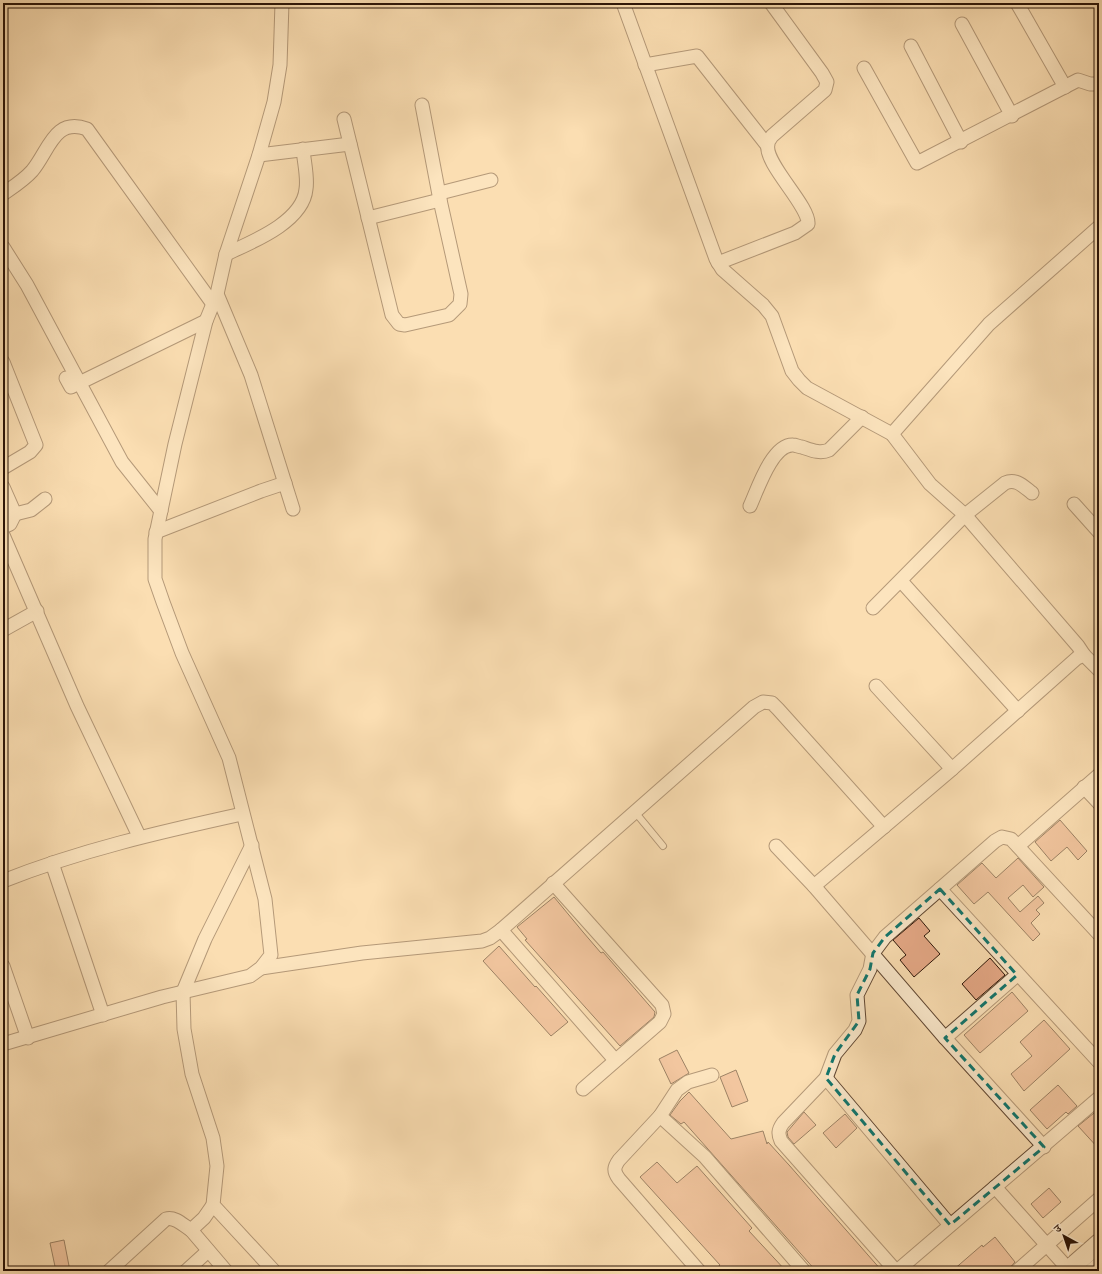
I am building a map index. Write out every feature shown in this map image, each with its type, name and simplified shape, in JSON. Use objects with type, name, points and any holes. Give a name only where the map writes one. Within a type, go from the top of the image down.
[{"type":"street","points":[[3,1044],[183,992],[250,976],[261,968],[271,955],[265,899],[228,758],[182,653],[156,579],[156,532],[175,444],[206,321],[215,299],[226,254],[259,155],[274,102],[280,65],[282,3]]},
{"type":"street","points":[[623,3],[718,263],[722,269],[763,305],[772,316],[792,371],[807,388],[892,434],[930,484],[965,516],[1078,646],[1084,655],[1099,670]]},
{"type":"street","points":[[767,145],[772,136],[825,90],[827,82],[771,3]]},
{"type":"street","points":[[1017,3],[1065,87]]},
{"type":"street","points":[[962,24],[1012,116]]},
{"type":"street","points":[[911,46],[961,142]]},
{"type":"street","points":[[645,65],[697,56],[767,145],[769,153],[786,185],[807,214],[808,224],[799,231],[718,263]]},
{"type":"street","points":[[864,68],[917,163],[1012,116],[1078,80],[1090,84],[1099,84]]},
{"type":"street","points":[[344,119],[394,321],[405,325],[450,315],[460,304],[461,294],[422,105]]},
{"type":"street","points":[[3,194],[26,177],[55,136],[64,128],[77,126],[87,129],[215,299],[251,375],[293,509]]},
{"type":"street","points":[[259,155],[350,144]]},
{"type":"street","points":[[226,254],[254,241],[278,227],[294,214],[303,202],[307,189],[303,150]]},
{"type":"street","points":[[368,218],[491,180]]},
{"type":"street","points":[[892,434],[989,324],[1099,227]]},
{"type":"street","points":[[3,247],[14,262],[122,462],[161,511]]},
{"type":"street","points":[[66,378],[71,387],[206,321]]},
{"type":"street","points":[[3,362],[36,445],[30,452],[3,468]]},
{"type":"street","points":[[750,506],[775,455],[782,448],[792,445],[824,453],[829,450],[862,417]]},
{"type":"street","points":[[873,608],[965,516],[1005,483],[1011,480],[1019,483],[1032,493]]},
{"type":"street","points":[[156,532],[285,483]]},
{"type":"street","points":[[3,487],[15,514]]},
{"type":"street","points":[[3,527],[10,524],[15,514],[31,510],[45,499]]},
{"type":"street","points":[[1074,504],[1099,532]]},
{"type":"street","points":[[3,535],[77,706],[139,836]]},
{"type":"street","points":[[901,581],[1018,711]]},
{"type":"street","points":[[3,630],[37,611]]},
{"type":"street","points":[[814,886],[952,769],[1077,658],[1084,655]]},
{"type":"street","points":[[876,686],[952,769]]},
{"type":"street","points":[[261,968],[362,953],[482,941],[490,938],[501,930],[754,707],[763,702],[772,703],[884,827]]},
{"type":"street","points":[[1018,846],[1099,775]]},
{"type":"street","points":[[1084,787],[1099,803]]},
{"type":"street","points":[[3,881],[52,863],[139,836],[242,814]]},
{"type":"street","points":[[1099,934],[1018,846],[1011,839],[1002,837],[885,937],[873,953],[870,969],[857,995],[859,1021],[855,1030],[834,1054],[826,1078],[783,1123],[779,1129],[778,1135],[781,1141],[896,1271],[1044,1147],[1099,1098]]},
{"type":"street","points":[[191,1230],[204,1218],[213,1205],[217,1166],[213,1138],[192,1074],[184,1029],[183,992],[204,939],[252,845]]},
{"type":"street","points":[[776,846],[814,886],[945,1038],[1044,1147]]},
{"type":"street","points":[[52,863],[88,975],[103,1015]]},
{"type":"street","points":[[553,883],[662,1005],[664,1014],[660,1022],[583,1089]]},
{"type":"street","points":[[940,889],[1017,975],[1099,1062]]},
{"type":"street","points":[[501,930],[616,1060]]},
{"type":"street","points":[[3,966],[28,1038]]},
{"type":"street","points":[[945,1038],[1017,975]]},
{"type":"street","points":[[699,1271],[615,1174],[614,1167],[660,1116],[677,1090],[688,1082],[712,1075]]},
{"type":"street","points":[[826,1078],[950,1225]]},
{"type":"street","points":[[660,1116],[705,1157],[804,1271]]},
{"type":"street","points":[[995,1188],[1069,1270],[1099,1243]]},
{"type":"street","points":[[1017,1271],[1099,1199]]},
{"type":"street","points":[[213,1205],[274,1271]]},
{"type":"street","points":[[109,1271],[166,1219],[170,1218],[176,1220],[191,1230],[226,1271]]},
{"type":"street","points":[[186,1271],[208,1251]]},
{"type":"street","points":[[1094,1271],[1099,1267]]},
{"type":"lane","points":[[635,812],[663,846]]},
{"type":"highlighted area","points":[[940,889],[1017,975],[945,1038],[1044,1147],[950,1225],[826,1078],[835,1054],[859,1021],[857,995],[870,969],[873,953],[885,937]]},
{"type":"building","points":[[1060,820],[1087,851],[1078,860],[1067,847],[1051,861],[1035,842]]},
{"type":"building","points":[[1018,858],[1044,887],[1033,897],[1023,885],[1008,898],[1020,912],[1038,896],[1044,903],[1036,910],[1040,914],[1031,923],[1040,934],[1033,941],[988,892],[974,904],[957,885],[982,863],[996,878]]},
{"type":"building","points":[[554,897],[601,953],[603,952],[655,1012],[654,1017],[620,1046],[525,940],[527,939],[517,927]]},
{"type":"building","points":[[919,918],[930,931],[924,936],[940,954],[914,977],[900,960],[906,955],[893,940]]},
{"type":"building","points":[[499,946],[568,1022],[551,1036],[483,961]]},
{"type":"building","points":[[990,958],[1005,975],[976,1000],[962,984]]},
{"type":"building","points":[[1012,992],[1028,1011],[980,1053],[964,1035]]},
{"type":"building","points":[[1044,1020],[1070,1049],[1024,1091],[1011,1074],[1032,1056],[1020,1042]]},
{"type":"building","points":[[677,1050],[689,1073],[671,1084],[659,1059]]},
{"type":"building","points":[[736,1070],[748,1101],[732,1107],[720,1077]]},
{"type":"building","points":[[1058,1085],[1077,1106],[1068,1114],[1066,1112],[1047,1129],[1030,1110]]},
{"type":"building","points":[[689,1092],[731,1139],[763,1131],[767,1144],[768,1142],[882,1271],[816,1271],[684,1122],[681,1124],[670,1115],[680,1101]]},
{"type":"building","points":[[1099,1109],[1099,1149],[1078,1126]]},
{"type":"building","points":[[804,1112],[816,1125],[794,1144],[788,1137],[787,1132]]},
{"type":"building","points":[[845,1114],[857,1128],[836,1148],[823,1133]]},
{"type":"building","points":[[657,1162],[677,1183],[697,1166],[752,1228],[749,1231],[786,1271],[713,1271],[720,1265],[640,1177]]},
{"type":"building","points":[[1049,1188],[1061,1202],[1043,1218],[1031,1204]]},
{"type":"building","points":[[995,1237],[1015,1262],[1007,1271],[952,1271],[982,1245],[983,1247]]},
{"type":"building","points":[[64,1240],[70,1271],[56,1271],[50,1243]]}]
